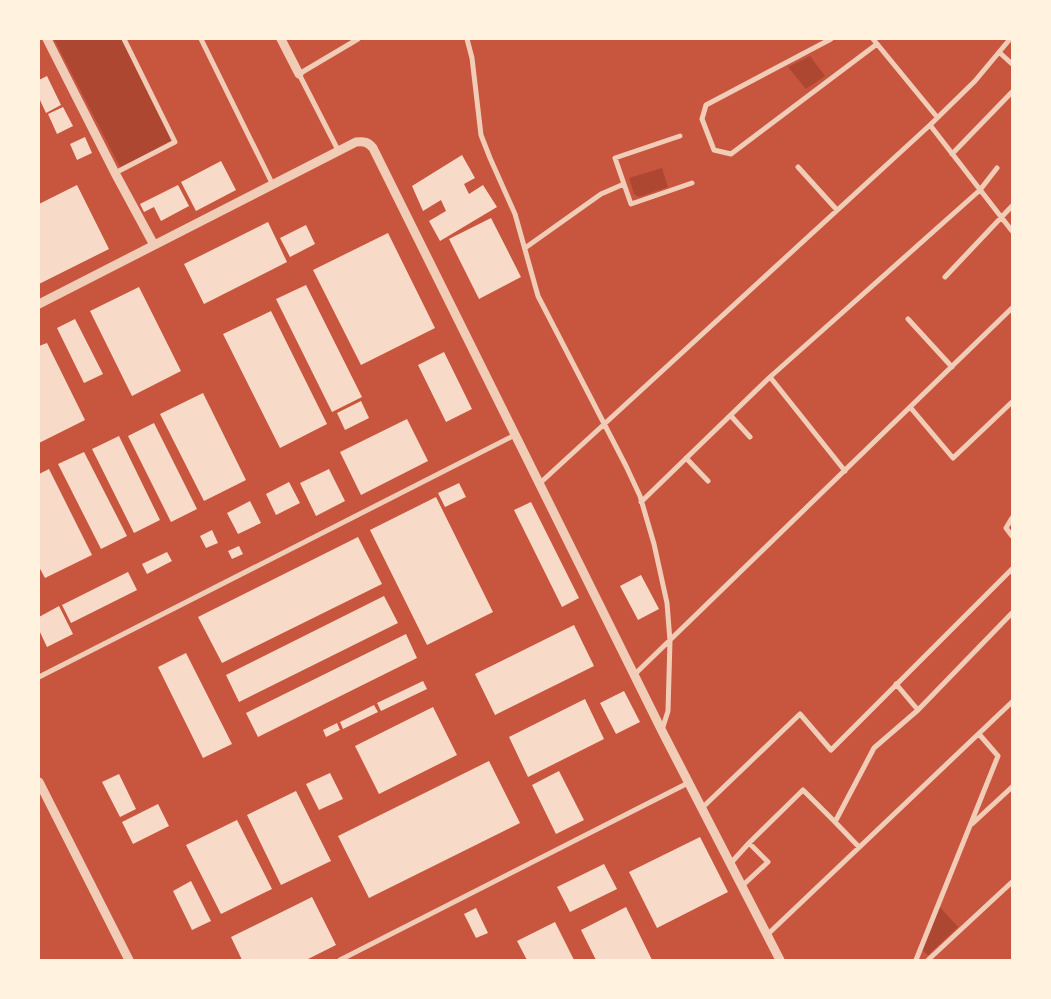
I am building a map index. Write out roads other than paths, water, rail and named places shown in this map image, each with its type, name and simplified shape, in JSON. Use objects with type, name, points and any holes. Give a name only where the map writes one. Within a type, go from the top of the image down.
[{"type":"street","points":[[47,39],[154,245]]},
{"type":"street","points":[[115,173],[175,142],[124,39]]},
{"type":"street","points":[[201,39],[273,185]]},
{"type":"street","points":[[281,39],[338,152]]},
{"type":"street","points":[[299,74],[358,39]]},
{"type":"street","points":[[466,39],[472,58],[481,135],[515,214],[538,296],[626,466],[641,502],[654,544],[667,603],[670,640],[668,711],[662,731]]},
{"type":"street","points":[[831,39],[706,104],[702,119],[714,150],[731,154],[877,44]]},
{"type":"street","points":[[873,39],[937,117]]},
{"type":"street","points":[[539,484],[930,125],[975,81],[1010,39]]},
{"type":"street","points":[[999,52],[1012,64]]},
{"type":"street","points":[[952,154],[1012,92]]},
{"type":"street","points":[[930,125],[1012,231]]},
{"type":"street","points":[[680,136],[615,158],[631,204],[692,183]]},
{"type":"street","points":[[39,304],[356,142],[360,141],[369,144],[373,148],[688,783],[780,960]]},
{"type":"street","points":[[798,167],[836,210]]},
{"type":"street","points":[[641,502],[770,378],[980,190],[996,168]]},
{"type":"street","points":[[525,248],[602,194],[624,184]]},
{"type":"street","points":[[945,277],[1012,206]]},
{"type":"street","points":[[634,675],[1012,308]]},
{"type":"street","points":[[908,318],[952,367]]},
{"type":"street","points":[[770,378],[845,470]]},
{"type":"street","points":[[910,407],[954,458],[1012,402]]},
{"type":"street","points":[[731,416],[750,437]]},
{"type":"street","points":[[39,677],[515,435]]},
{"type":"street","points":[[686,458],[708,481]]},
{"type":"street","points":[[1012,518],[1006,528],[1012,536]]},
{"type":"street","points":[[702,808],[800,714],[831,750],[1012,568]]},
{"type":"street","points":[[835,822],[874,748],[918,710],[1012,613]]},
{"type":"street","points":[[896,684],[918,710]]},
{"type":"street","points":[[766,935],[1012,702]]},
{"type":"street","points":[[916,960],[998,756],[979,734]]},
{"type":"street","points":[[39,782],[129,960]]},
{"type":"street","points":[[340,960],[688,783]]},
{"type":"street","points":[[970,826],[1012,787]]},
{"type":"street","points":[[730,864],[803,790],[859,848]]},
{"type":"street","points":[[742,886],[768,862],[749,843]]},
{"type":"street","points":[[928,960],[1012,882]]}]
